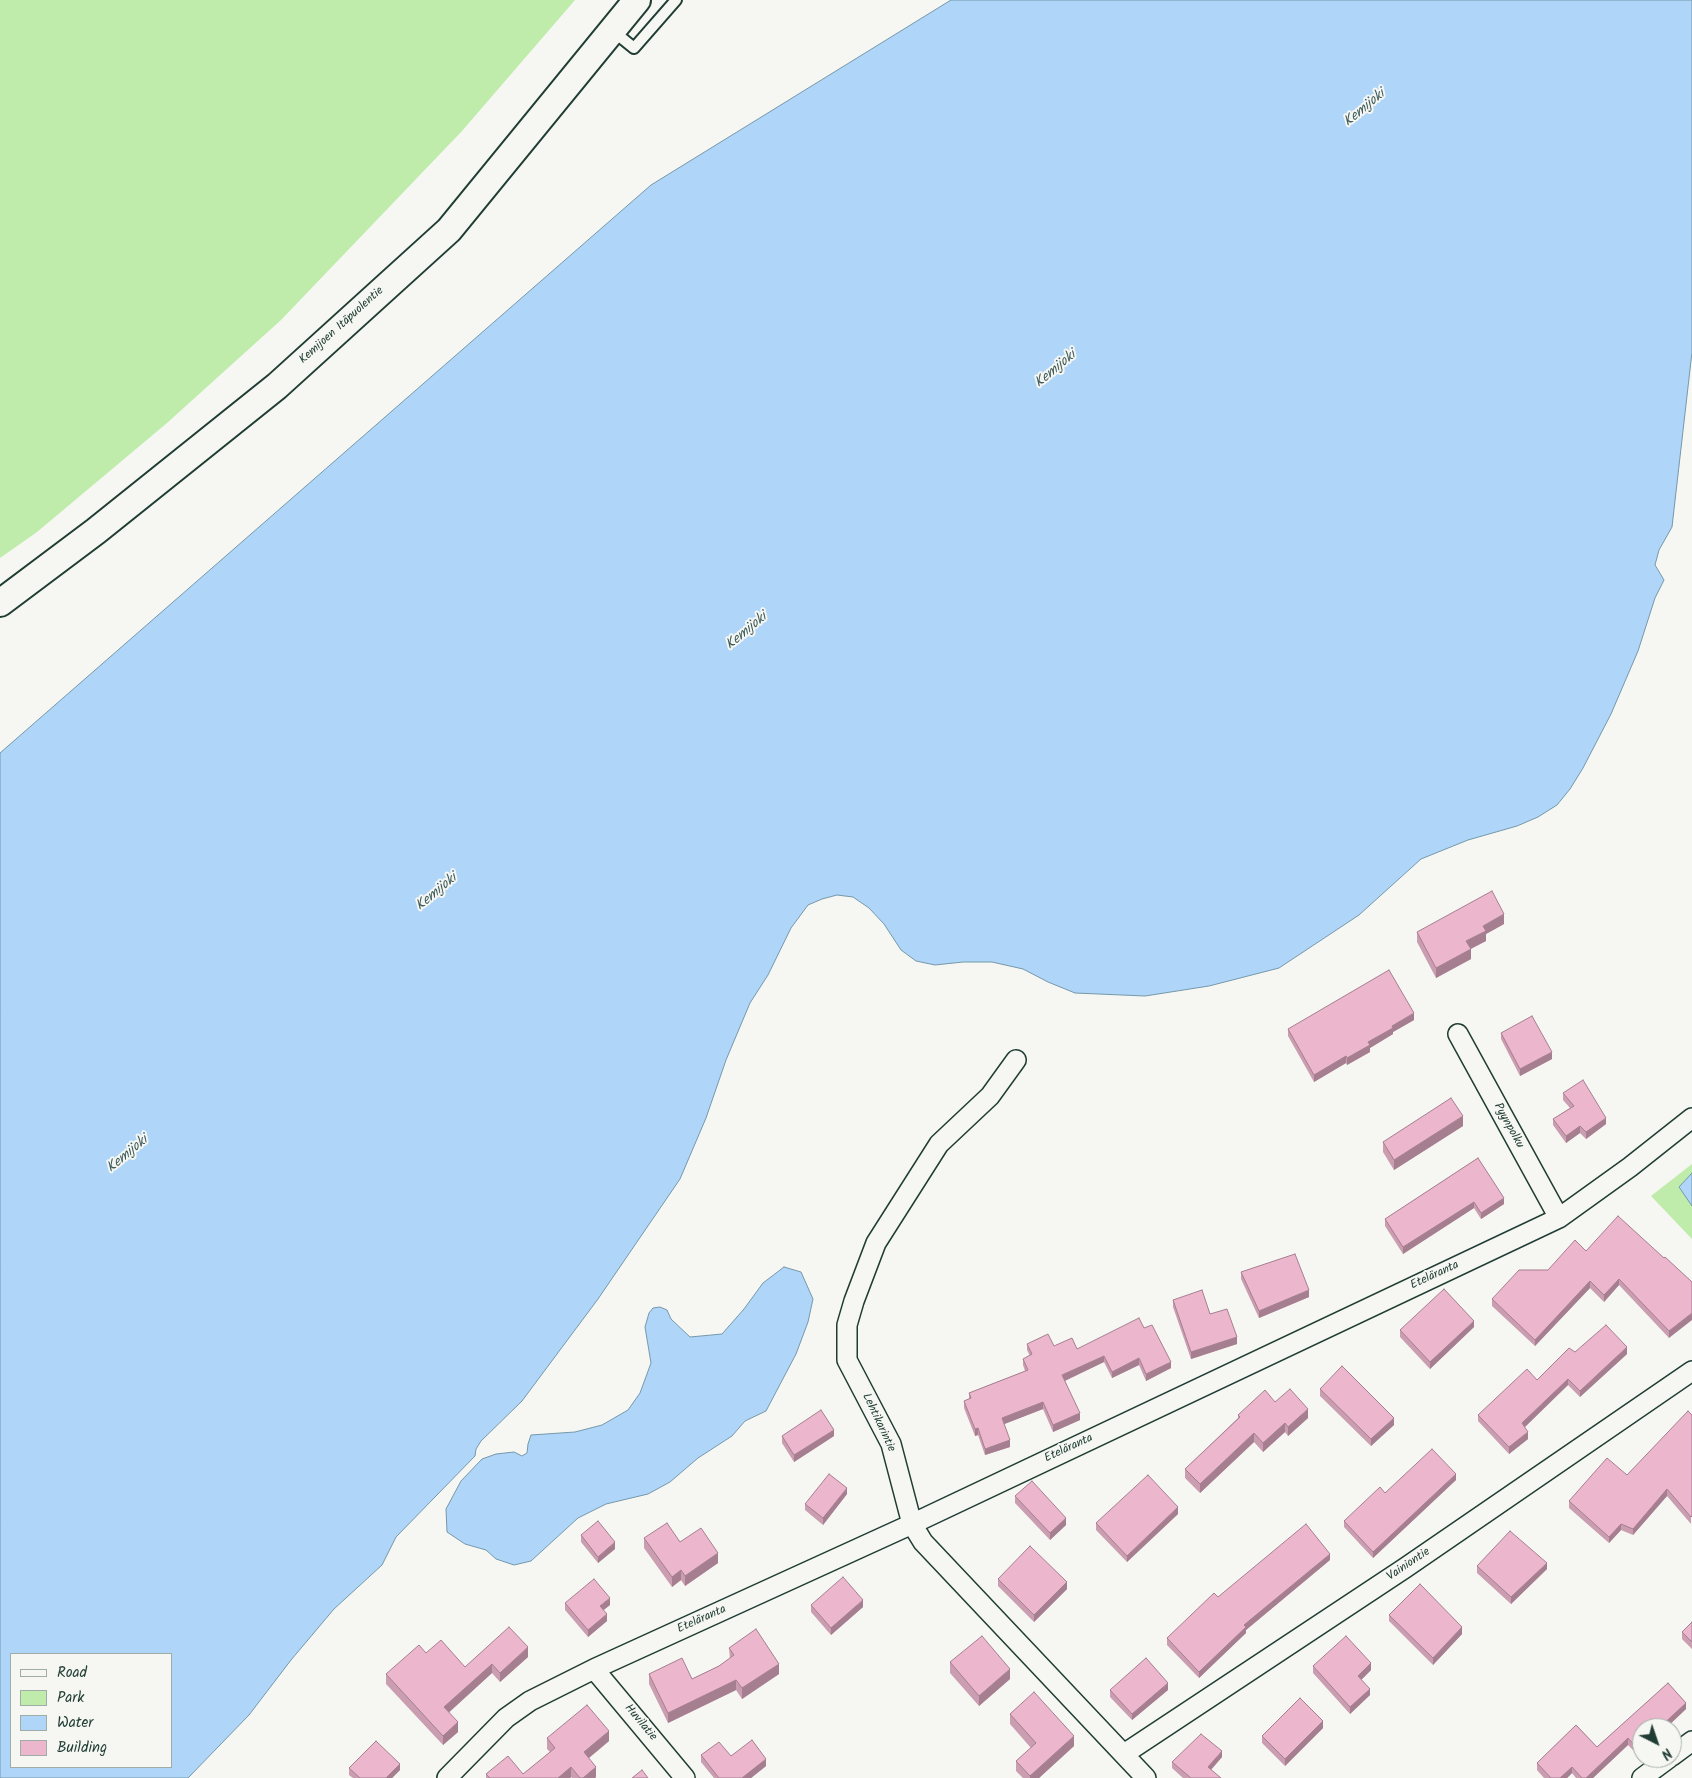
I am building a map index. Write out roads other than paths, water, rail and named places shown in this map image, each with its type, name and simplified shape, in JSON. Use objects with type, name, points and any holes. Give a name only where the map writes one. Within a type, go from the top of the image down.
[{"type":"main road","name":"Kemijoen Itäpuolentie","points":[[0,603],[96,531],[276,386],[448,230],[637,0]]},
{"type":"street","name":"Pyynpolku","points":[[1458,1034],[1559,1218]]},
{"type":"street","name":"Lehtikarintie","points":[[1016,1060],[990,1096],[939,1144],[876,1243],[847,1325],[847,1360],[890,1444],[912,1524],[924,1542],[1146,1778]]},
{"type":"street","name":"Eteläranta","points":[[447,1778],[506,1718],[530,1701],[594,1668],[912,1524],[1559,1218],[1630,1167],[1692,1118]]},
{"type":"street","name":"Vainiontie","points":[[1124,1754],[1405,1568],[1692,1371]]},
{"type":"street","name":"Huvilatie","points":[[594,1668],[685,1778]]},
{"type":"street","points":[[1682,1749],[1692,1741]]},
{"type":"street","points":[[1642,1778],[1656,1768]]},
{"type":"lane","points":[[612,30],[634,48],[676,0]]},
{"type":"water","name":"Kemijoki","points":[[951,0],[1692,0],[1692,352],[1672,527],[1659,550],[1655,565],[1664,580],[1655,598],[1638,651],[1611,714],[1583,768],[1557,805],[1538,817],[1517,826],[1468,840],[1421,859],[1359,915],[1279,968],[1209,986],[1145,996],[1075,993],[1023,969],[992,962],[963,962],[935,965],[916,961],[901,950],[884,924],[869,908],[853,897],[837,895],[808,905],[791,928],[768,975],[750,1003],[726,1060],[706,1118],[680,1179],[598,1299],[522,1401],[481,1441],[476,1449],[475,1456],[396,1537],[382,1565],[334,1609],[291,1660],[249,1715],[188,1778],[0,1778],[0,753],[651,185]]},
{"type":"water","points":[[1692,1173],[1692,1206],[1679,1187]]},
{"type":"water","points":[[784,1267],[801,1272],[813,1299],[808,1322],[796,1354],[766,1411],[745,1421],[732,1436],[698,1458],[670,1482],[648,1494],[606,1504],[578,1518],[531,1561],[514,1565],[496,1559],[486,1550],[465,1544],[447,1532],[446,1509],[461,1481],[482,1459],[496,1454],[514,1452],[522,1456],[527,1453],[531,1435],[575,1432],[602,1425],[628,1410],[640,1393],[651,1363],[645,1327],[649,1313],[653,1308],[660,1307],[667,1310],[671,1319],[690,1337],[722,1334],[763,1283]]}]
